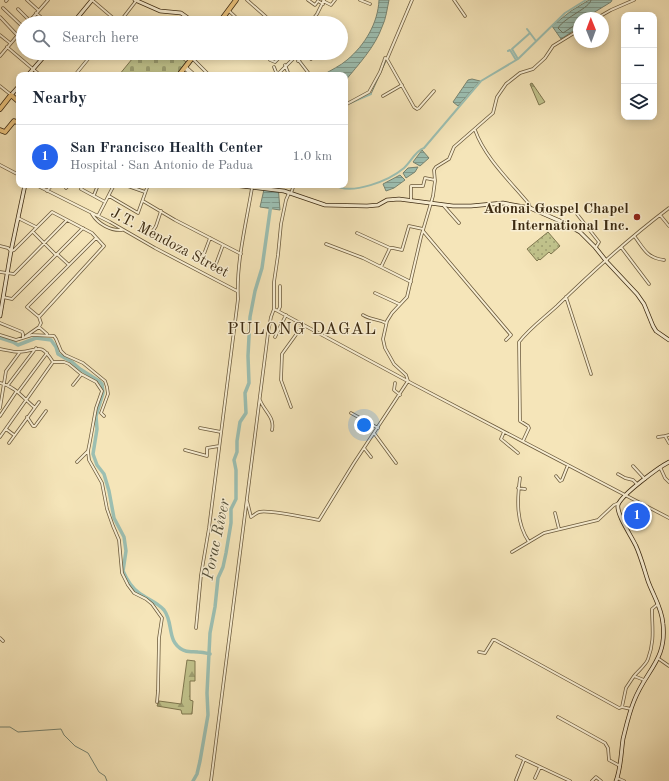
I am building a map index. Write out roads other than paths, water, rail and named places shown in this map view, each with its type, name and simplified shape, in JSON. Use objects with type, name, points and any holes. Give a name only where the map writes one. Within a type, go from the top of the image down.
[{"type":"main road","points":[[224,16],[236,0]]},
{"type":"main road","points":[[181,72],[190,60]]},
{"type":"main road","points":[[0,109],[11,95],[16,99]]},
{"type":"main road","points":[[0,130],[5,132],[14,121],[16,122]]},
{"type":"street","points":[[27,0],[41,16]]},
{"type":"street","points":[[42,0],[45,3]]},
{"type":"street","points":[[34,16],[48,0]]},
{"type":"street","points":[[79,16],[92,0],[111,16]]},
{"type":"street","points":[[124,16],[136,0],[160,11],[181,13],[185,16]]},
{"type":"street","points":[[247,0],[265,16]]},
{"type":"street","points":[[308,0],[315,5],[318,1],[331,5],[335,0]]},
{"type":"street","points":[[360,0],[370,4]]},
{"type":"street","points":[[348,103],[369,92],[380,72],[385,58],[388,59],[412,0]]},
{"type":"street","points":[[454,0],[465,16]]},
{"type":"street","points":[[608,12],[634,0]]},
{"type":"street","points":[[315,16],[323,2]]},
{"type":"street","points":[[4,8],[16,21]]},
{"type":"street","points":[[18,9],[24,16]]},
{"type":"street","points":[[228,10],[234,16]]},
{"type":"street","points":[[0,17],[16,33]]},
{"type":"street","points":[[408,381],[406,376],[396,366],[385,348],[383,339],[386,323],[407,297],[431,202],[435,180],[434,170],[449,158],[451,150],[454,147],[493,114],[497,97],[506,84],[513,78],[533,69],[545,58],[553,46],[573,34]]},
{"type":"street","points":[[0,35],[10,44]]},
{"type":"street","points":[[0,56],[16,37]]},
{"type":"street","points":[[7,47],[16,55]]},
{"type":"street","points":[[388,59],[414,108],[417,109],[434,91]]},
{"type":"street","points":[[22,60],[36,72]]},
{"type":"street","points":[[33,70],[41,60]]},
{"type":"street","points":[[78,72],[88,60]]},
{"type":"street","points":[[194,60],[206,72]]},
{"type":"street","points":[[278,72],[291,60]]},
{"type":"street","points":[[298,61],[307,72]]},
{"type":"street","points":[[285,65],[288,72]]},
{"type":"street","points":[[185,67],[190,72]]},
{"type":"street","points":[[274,67],[276,72]]},
{"type":"street","points":[[383,96],[402,85]]},
{"type":"street","points":[[0,86],[11,95],[16,89]]},
{"type":"street","points":[[474,130],[478,140],[507,179],[529,204],[530,208]]},
{"type":"street","points":[[0,165],[16,173]]},
{"type":"street","points":[[411,200],[411,186],[423,186],[425,178],[435,180]]},
{"type":"street","points":[[0,316],[11,250],[24,188]]},
{"type":"street","name":"J.T. Mendoza Street","points":[[42,188],[98,216],[237,291]]},
{"type":"street","points":[[82,188],[105,202]]},
{"type":"street","points":[[94,196],[97,188]]},
{"type":"street","points":[[98,216],[113,188]]},
{"type":"street","points":[[134,188],[145,192]]},
{"type":"street","points":[[109,196],[138,213],[147,188]]},
{"type":"street","points":[[196,628],[201,575],[238,299],[237,291],[241,254],[252,188],[282,191],[325,205],[368,206],[378,205],[388,200],[399,199],[471,206],[503,203],[530,208],[570,226],[580,232],[596,247],[644,304],[656,331],[669,339]]},
{"type":"street","points":[[211,781],[268,333],[274,309],[274,282],[281,224],[286,200],[292,188]]},
{"type":"street","points":[[143,201],[241,254]]},
{"type":"street","points":[[443,204],[458,223]]},
{"type":"street","points":[[523,440],[529,428],[520,421],[521,395],[519,343],[531,329],[606,260],[669,208]]},
{"type":"street","points":[[573,210],[599,242],[596,247]]},
{"type":"street","points":[[151,234],[156,226],[161,211]]},
{"type":"street","points":[[0,246],[14,250],[51,212],[92,233],[104,246],[39,317]]},
{"type":"street","points":[[92,213],[101,224],[123,230]]},
{"type":"street","points":[[660,216],[669,226]]},
{"type":"street","points":[[18,218],[36,227]]},
{"type":"street","points":[[0,272],[14,274],[67,220]]},
{"type":"street","points":[[357,233],[390,248],[402,250],[409,226],[423,230],[511,335],[506,340]]},
{"type":"street","points":[[3,297],[12,298],[82,228]]},
{"type":"street","points":[[33,231],[69,265]]},
{"type":"street","points":[[635,237],[650,256],[655,259],[664,260]]},
{"type":"street","points":[[24,337],[39,327],[41,323],[39,317],[27,307],[96,238]]},
{"type":"street","points":[[201,262],[210,238]]},
{"type":"street","points":[[326,244],[341,248],[411,282]]},
{"type":"street","points":[[218,270],[215,266],[223,245]]},
{"type":"street","points":[[381,267],[390,248]]},
{"type":"street","points":[[621,248],[649,284]]},
{"type":"street","points":[[278,311],[280,307],[280,286]]},
{"type":"street","points":[[375,293],[400,305]]},
{"type":"street","points":[[566,297],[591,374]]},
{"type":"street","points":[[274,309],[669,518]]},
{"type":"street","points":[[275,337],[286,315]]},
{"type":"street","points":[[363,316],[371,320],[377,319],[386,323]]},
{"type":"street","points":[[0,323],[22,332],[24,337]]},
{"type":"street","points":[[291,407],[281,380],[281,358],[283,351],[303,324]]},
{"type":"street","points":[[39,327],[48,335]]},
{"type":"street","points":[[0,335],[16,340],[32,335],[54,336],[61,351],[65,355],[83,363],[104,381],[108,394],[101,413],[104,416]]},
{"type":"street","points":[[8,385],[36,348]]},
{"type":"street","points":[[0,349],[20,352],[36,348],[42,349],[47,353],[53,362]]},
{"type":"street","points":[[0,408],[6,369],[20,352]]},
{"type":"street","points":[[0,416],[47,353]]},
{"type":"street","points":[[53,362],[67,363],[81,375],[96,382],[102,391],[96,408],[88,451],[91,466],[104,488],[105,502],[119,540],[122,573],[134,593],[152,604],[162,618],[159,638],[157,702]]},
{"type":"street","points":[[0,437],[53,362]]},
{"type":"street","points":[[73,385],[81,375]]},
{"type":"street","points":[[247,501],[251,516],[259,512],[263,512],[279,513],[319,520],[408,381]]},
{"type":"street","points":[[0,383],[8,385],[26,399],[34,408]]},
{"type":"street","points":[[394,383],[394,390],[400,395]]},
{"type":"street","points":[[260,399],[262,406],[272,420],[272,430]]},
{"type":"street","points":[[9,443],[39,402]]},
{"type":"street","points":[[27,417],[34,426],[46,411]]},
{"type":"street","points":[[351,413],[378,428]]},
{"type":"street","points":[[6,428],[14,435]]},
{"type":"street","points":[[200,428],[221,432]]},
{"type":"street","points":[[504,432],[501,439],[518,453]]},
{"type":"street","points":[[374,433],[396,463]]},
{"type":"street","points":[[658,437],[669,435]]},
{"type":"street","points":[[665,436],[669,443]]},
{"type":"street","points":[[185,450],[207,456],[207,448],[219,446]]},
{"type":"street","points":[[364,448],[371,457]]},
{"type":"street","points":[[78,462],[88,451]]},
{"type":"street","points":[[512,552],[544,533],[598,520],[616,503],[619,503],[644,479],[669,462]]},
{"type":"street","points":[[556,476],[562,480],[568,465]]},
{"type":"street","points":[[633,466],[644,479]]},
{"type":"street","points":[[660,467],[665,478],[669,482]]},
{"type":"street","points":[[618,474],[633,480],[637,485]]},
{"type":"street","points":[[520,478],[518,488],[519,516],[522,529],[529,542]]},
{"type":"street","points":[[518,488],[525,489]]},
{"type":"street","points":[[619,503],[618,508],[620,515],[637,547],[648,581],[658,604],[664,630],[663,646],[658,659],[644,680],[631,709],[617,779],[624,781]]},
{"type":"street","points":[[556,513],[559,529]]},
{"type":"street","points":[[622,707],[626,688],[646,662],[651,651],[653,644],[652,609],[658,604]]},
{"type":"street","points":[[0,638],[3,641]]},
{"type":"street","points":[[479,652],[485,653],[492,640],[495,640],[619,708],[622,707],[631,709]]},
{"type":"street","points":[[658,659],[669,666]]},
{"type":"street","points":[[634,676],[644,680]]},
{"type":"street","points":[[558,717],[605,743],[608,748],[609,760],[620,766]]},
{"type":"street","points":[[517,756],[570,781]]},
{"type":"street","points":[[516,780],[524,760]]},
{"type":"street","points":[[535,778],[540,767]]},
{"type":"street","points":[[592,781],[596,777],[601,781]]},
{"type":"water","points":[[379,0],[389,0],[379,34],[366,56],[348,77],[348,72],[328,72],[348,60],[359,48],[373,25]]},
{"type":"water","points":[[589,0],[612,0],[595,12],[573,12],[573,31],[561,39],[552,26],[571,11]]},
{"type":"water","points":[[472,79],[480,81],[458,106],[453,102],[468,80]]},
{"type":"water","points":[[422,150],[429,158],[420,166],[413,162]]},
{"type":"water","points":[[418,167],[415,172],[406,178],[403,173],[408,168]]},
{"type":"water","points":[[400,175],[405,180],[394,188],[386,191],[383,184]]},
{"type":"water","points":[[264,188],[278,188],[280,210],[260,207]]},
{"type":"waterway","points":[[407,9],[411,0]]},
{"type":"waterway","points":[[342,188],[360,188],[380,182],[398,173],[421,149],[424,148],[481,81],[518,59],[565,13],[586,0]]},
{"type":"waterway","points":[[527,29],[536,41]]},
{"type":"waterway","points":[[518,59],[512,49],[530,33]]},
{"type":"waterway","points":[[508,51],[510,50],[516,60]]},
{"type":"waterway","points":[[371,94],[386,61]]},
{"type":"waterway","points":[[350,103],[371,94]]},
{"type":"waterway","name":"Porac River","points":[[193,781],[197,774],[200,761],[208,715],[207,693],[210,633],[215,607],[218,578],[223,567],[226,553],[231,523],[231,509],[236,499],[236,470],[234,460],[237,452],[240,422],[246,413],[245,393],[249,383],[248,356],[250,317],[255,291],[262,268],[271,204]]},
{"type":"waterway","points":[[0,338],[18,345],[36,338],[51,340],[56,347],[58,354],[72,362],[102,384],[103,393],[96,416],[97,429],[93,454],[97,465],[104,474],[114,518],[124,537],[126,551],[123,571],[136,591],[164,610],[169,620],[172,637],[178,646],[183,650],[210,654]]},
{"type":"waterway","points":[[0,727],[10,727],[18,732],[61,729],[64,735],[75,746],[88,753],[99,772],[105,776],[107,781]]},
{"type":"place","name":"Adonai Gospel Chapel International Inc.","points":[[637,217]]},
{"type":"place","name":"San Francisco Health Center","points":[[637,516]]},
{"type":"district","name":"PULONG DAGAL","points":[[302,328]]}]
